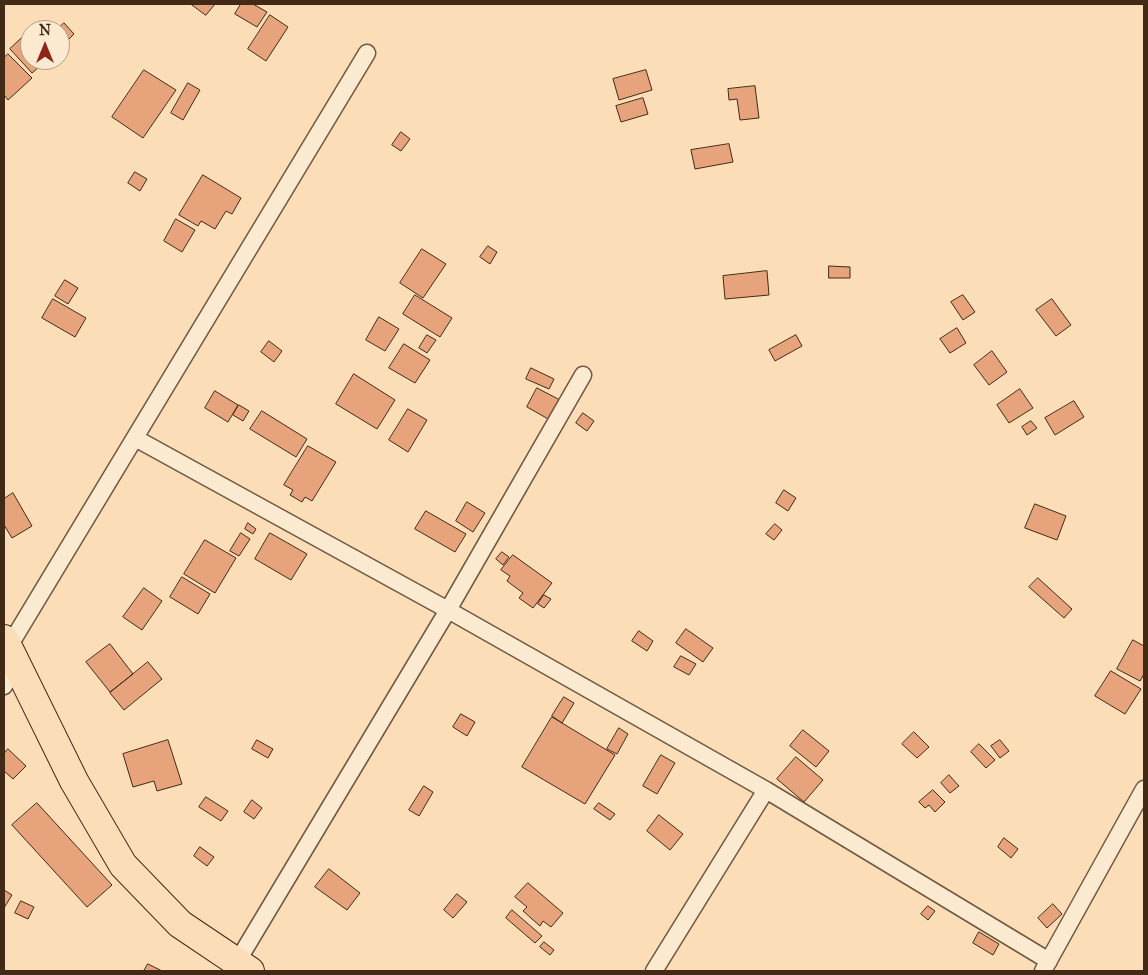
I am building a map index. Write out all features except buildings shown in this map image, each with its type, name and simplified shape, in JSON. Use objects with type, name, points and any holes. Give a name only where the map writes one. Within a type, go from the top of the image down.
[{"type":"highway","points":[[8,660],[74,781],[123,865],[180,924],[237,966]]},
{"type":"street","points":[[8,660],[135,438],[367,53]]},
{"type":"street","points":[[237,966],[448,610],[583,375]]},
{"type":"street","points":[[135,438],[448,610],[766,790],[1046,966],[1144,789]]},
{"type":"street","points":[[654,971],[766,790]]}]
